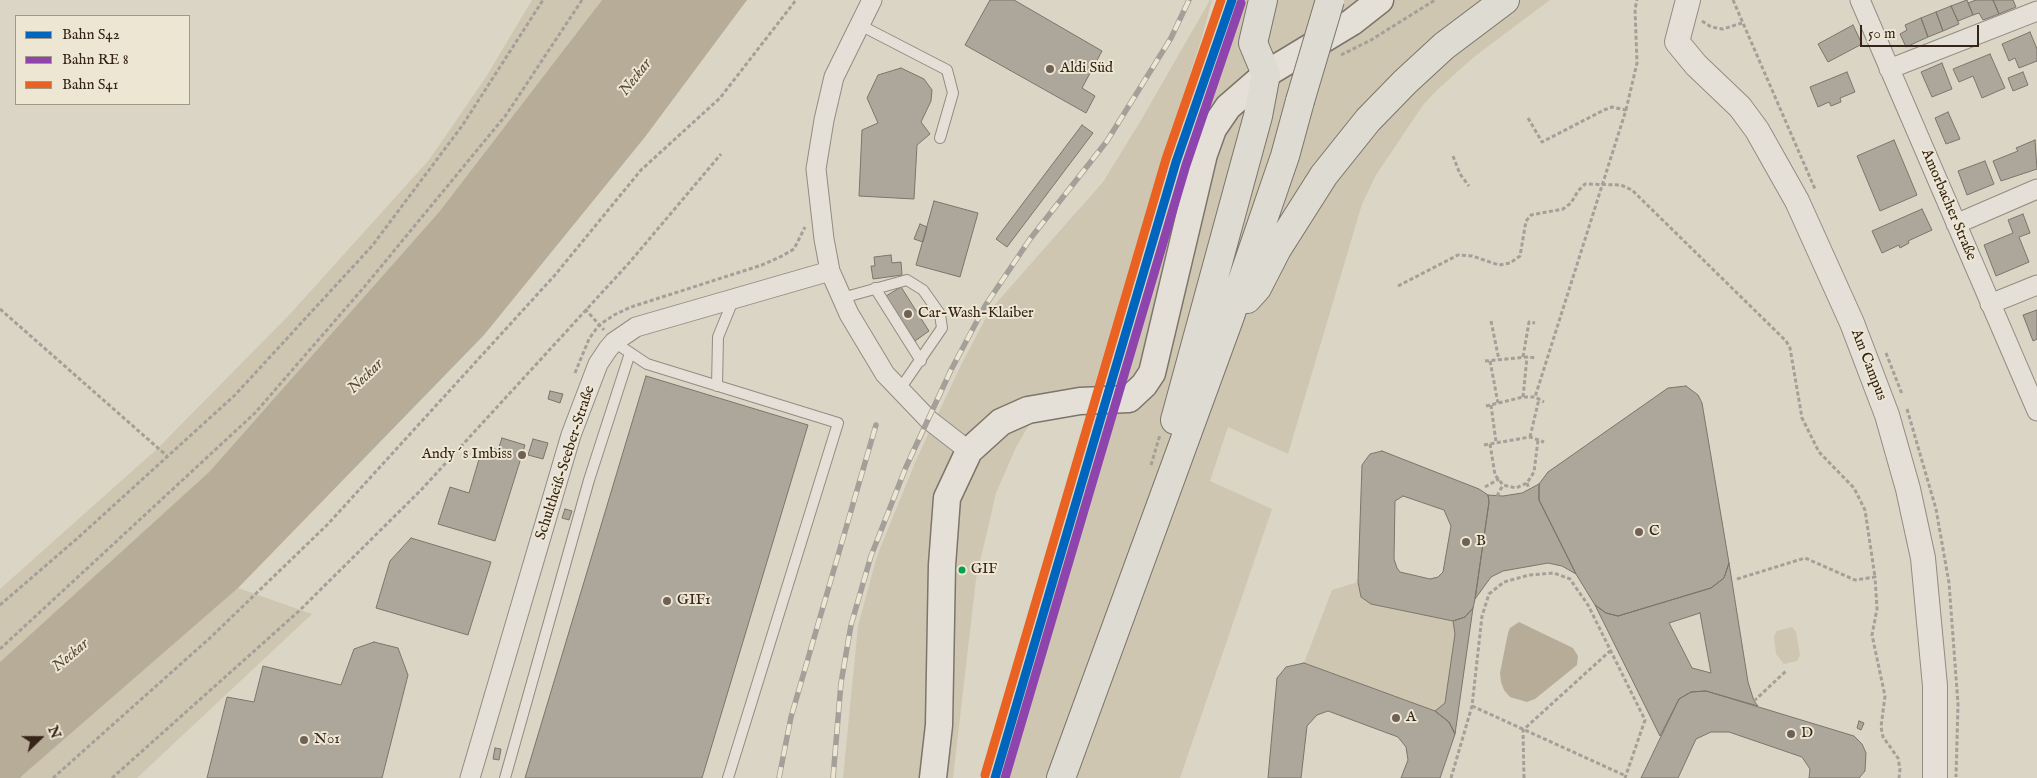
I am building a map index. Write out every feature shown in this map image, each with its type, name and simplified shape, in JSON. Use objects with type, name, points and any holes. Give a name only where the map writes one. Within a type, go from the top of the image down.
[{"type":"highway","points":[[1145,555],[1158,473],[1184,388],[1258,116],[1266,74],[1253,43],[1263,0]]},
{"type":"highway","points":[[1061,778],[1145,555],[1229,319],[1285,156],[1330,0]]},
{"type":"highway","points":[[1229,319],[1256,288],[1277,249],[1324,175],[1368,120],[1444,46],[1505,0]]},
{"type":"main road","points":[[933,778],[939,724],[942,565],[948,498],[969,452],[1001,422],[1028,410],[1080,401],[1129,399],[1144,385],[1152,373],[1207,146],[1213,129],[1228,107],[1266,74],[1352,22],[1380,0]]},
{"type":"street","points":[[872,0],[858,24],[834,77],[824,120],[816,169],[824,239],[830,270],[867,347],[885,374],[929,420],[969,452]]},
{"type":"street","name":"Am Campus","points":[[1688,0],[1677,42],[1696,65],[1740,107],[1757,130],[1797,202],[1852,323],[1887,415],[1908,489],[1923,558],[1935,686],[1935,778]]},
{"type":"street","name":"Amorbacher Straße","points":[[1860,0],[2037,411]]},
{"type":"street","points":[[1889,69],[2037,11]]},
{"type":"street","points":[[1956,224],[2037,189]]},
{"type":"street","name":"Schultheiß-Seeber-Straße","points":[[470,778],[571,436],[598,364],[614,342],[636,327],[830,270]]},
{"type":"street","points":[[1990,304],[2037,285]]},
{"type":"lane","points":[[858,24],[947,70],[953,93],[940,138]]},
{"type":"lane","points":[[842,298],[907,280],[923,290],[940,314],[942,328],[900,389]]},
{"type":"lane","points":[[875,288],[921,361]]},
{"type":"lane","points":[[717,386],[718,337],[734,298]]},
{"type":"lane","points":[[614,342],[647,364],[838,424],[728,778]]},
{"type":"lane","points":[[505,778],[589,480],[630,353]]},
{"type":"path","points":[[0,605],[235,395],[372,246],[462,126],[543,0]]},
{"type":"path","points":[[0,649],[255,413],[365,286],[506,115],[582,0]]},
{"type":"path","points":[[53,778],[211,637],[328,524],[555,275],[641,170],[720,98],[796,0]]},
{"type":"path","points":[[1530,437],[1537,398],[1626,110],[1637,63],[1636,0]]},
{"type":"path","points":[[1528,118],[1542,142],[1604,110],[1612,107],[1626,110]]},
{"type":"path","points":[[585,309],[630,263],[721,154]]},
{"type":"path","points":[[1453,156],[1459,167],[1460,174],[1469,186]]},
{"type":"path","points":[[1398,286],[1458,255],[1472,256],[1499,265],[1510,264],[1520,256],[1526,221],[1531,215],[1563,209],[1571,203],[1585,184],[1621,185],[1632,190],[1786,341],[1790,348],[1802,418],[1819,452],[1854,488],[1865,510],[1875,577],[1876,608],[1872,635],[1885,696],[1881,727],[1883,737],[1898,758],[1899,778]]},
{"type":"path","points":[[112,778],[306,604],[422,489],[588,308],[585,309]]},
{"type":"path","points":[[0,309],[168,456]]},
{"type":"path","points":[[585,309],[614,342]]},
{"type":"path","points":[[1491,322],[1499,360]]},
{"type":"path","points":[[1523,397],[1529,322],[1535,323]]},
{"type":"path","points":[[1485,361],[1525,357],[1536,358]]},
{"type":"path","points":[[1490,361],[1498,403]]},
{"type":"path","points":[[1486,406],[1523,397],[1537,398],[1544,402]]},
{"type":"path","points":[[1491,405],[1496,442]]},
{"type":"path","points":[[1150,467],[1162,430]]},
{"type":"path","points":[[1484,446],[1496,442],[1530,437],[1544,442]]},
{"type":"path","points":[[1490,444],[1495,475],[1503,485],[1516,488],[1527,482],[1534,472],[1538,440]]},
{"type":"path","points":[[1485,487],[1498,480]]},
{"type":"path","points":[[1527,482],[1530,489]]},
{"type":"path","points":[[1497,496],[1503,485]]},
{"type":"path","points":[[1737,579],[1805,558],[1855,580],[1875,577]]},
{"type":"path","points":[[1451,778],[1472,706],[1482,616],[1488,594],[1504,582],[1529,575],[1554,573],[1570,579],[1588,605],[1645,720],[1625,777],[1472,706]]},
{"type":"path","points":[[1524,778],[1524,730],[1610,652]]},
{"type":"path","points":[[1754,701],[1786,671]]},
{"type":"shaded area","points":[[532,0],[602,0],[439,212],[209,472],[0,662],[0,589],[158,448],[290,314],[429,160],[486,77]]},
{"type":"shaded area","points":[[1210,0],[1212,0],[1202,37],[1162,160],[1089,403],[1032,420],[1016,447],[996,493],[976,579],[953,778],[843,778],[858,626],[877,556],[917,458],[961,365],[990,310],[1103,182]]},
{"type":"shaded area","points":[[1244,0],[1550,0],[1474,57],[1437,90],[1423,105],[1376,175],[1362,204],[1288,454],[1228,427],[1210,481],[1272,509],[1180,778],[999,778],[1115,389],[1221,49]]},
{"type":"shaded area","points":[[1358,582],[1361,597],[1371,604],[1453,621],[1455,634],[1445,703],[1435,711],[1304,663],[1332,590]]},
{"type":"shaded area","points":[[238,588],[312,614],[137,778],[7,778]]},
{"type":"shaded area","points":[[1792,627],[1796,632],[1800,655],[1797,661],[1784,664],[1776,654],[1774,636],[1777,631]]},
{"type":"water","name":"Neckar","points":[[602,0],[747,0],[645,137],[484,335],[238,588],[20,778],[0,778],[0,662],[209,472],[439,212]]},
{"type":"water","points":[[1519,622],[1573,648],[1578,656],[1577,665],[1535,699],[1527,702],[1510,697],[1504,690],[1500,673],[1508,633],[1510,628]]},
{"type":"building","name":"Aldi Süd","points":[[990,0],[1014,0],[1102,51],[1082,88],[1095,96],[1086,113],[965,45]]},
{"type":"building","points":[[1967,0],[1973,15],[1958,21],[1951,6]]},
{"type":"building","points":[[1976,0],[1993,0],[1999,14],[1983,20],[1979,13],[1973,15],[1968,3]]},
{"type":"building","points":[[1993,0],[2013,0],[2016,7],[1999,14]]},
{"type":"building","points":[[1951,6],[1959,24],[1943,31],[1936,12]]},
{"type":"building","points":[[1936,12],[1943,31],[1928,37],[1921,18]]},
{"type":"building","points":[[1921,18],[1928,37],[1906,47],[1900,34],[1907,30],[1905,25]]},
{"type":"building","points":[[1853,25],[1862,44],[1828,62],[1818,44]]},
{"type":"building","points":[[2030,32],[2037,49],[2037,61],[2019,68],[2015,58],[2009,61],[2002,44]]},
{"type":"building","points":[[1990,54],[2005,88],[1982,98],[1973,76],[1959,82],[1953,69]]},
{"type":"building","points":[[1942,63],[1952,89],[1932,97],[1921,72]]},
{"type":"building","points":[[901,68],[924,79],[932,90],[931,101],[921,122],[930,134],[917,145],[914,199],[859,196],[862,130],[878,123],[867,98],[878,75]]},
{"type":"building","points":[[1847,72],[1855,92],[1840,98],[1841,102],[1831,106],[1829,102],[1818,107],[1810,87]]},
{"type":"building","points":[[2023,72],[2028,85],[2013,91],[2008,78]]},
{"type":"building","points":[[1948,112],[1960,139],[1946,144],[1935,118]]},
{"type":"building","points":[[1082,125],[1093,133],[1007,247],[996,239]]},
{"type":"building","points":[[1894,140],[1917,195],[1880,211],[1857,156]]},
{"type":"building","points":[[2035,140],[2037,169],[2001,181],[1993,161],[2018,151],[2016,148]]},
{"type":"building","points":[[1985,161],[1994,184],[1967,195],[1958,171]]},
{"type":"building","points":[[934,201],[978,213],[960,277],[916,265]]},
{"type":"building","points":[[1922,209],[1932,230],[1908,241],[1909,243],[1900,248],[1899,245],[1882,253],[1872,231]]},
{"type":"building","points":[[2023,214],[2030,233],[2019,237],[2029,262],[1996,276],[1984,245],[2013,233],[2008,220]]},
{"type":"building","points":[[920,224],[927,227],[923,242],[914,239]]},
{"type":"building","points":[[891,255],[892,263],[901,262],[902,275],[873,279],[871,266],[875,266],[874,257]]},
{"type":"building","name":"Car-Wash-Klaiber","points":[[901,287],[929,331],[915,341],[886,296]]},
{"type":"building","points":[[2037,310],[2037,339],[2033,341],[2023,315]]},
{"type":"building","name":"GIF1","points":[[646,376],[808,425],[702,778],[525,778]]},
{"type":"building","name":"C","points":[[1686,386],[1698,395],[1702,403],[1729,563],[1724,578],[1711,588],[1618,616],[1606,613],[1595,605],[1576,574],[1539,500],[1539,484],[1548,472],[1668,388]]},
{"type":"building","points":[[550,391],[563,394],[560,403],[548,399]]},
{"type":"building","points":[[502,438],[525,445],[495,541],[438,524],[450,487],[469,493],[480,456],[488,459],[491,448],[498,450]]},
{"type":"building","points":[[533,439],[548,443],[543,459],[528,455]]},
{"type":"building","name":"B","points":[[1382,451],[1479,489],[1488,495],[1489,502],[1475,599],[1473,608],[1465,617],[1453,621],[1371,604],[1361,597],[1358,582],[1362,465],[1370,454]],"holes":[[[1403,496],[1444,510],[1451,526],[1443,572],[1438,577],[1430,579],[1400,572],[1394,559],[1395,501]]]},
{"type":"building","points":[[1539,484],[1539,500],[1576,574],[1562,566],[1548,563],[1503,571],[1491,577],[1475,599],[1489,502],[1488,495],[1503,496],[1522,493]]},
{"type":"building","points":[[565,509],[572,511],[569,520],[562,518]]},
{"type":"building","points":[[411,538],[491,562],[468,635],[376,608],[390,561]]},
{"type":"building","points":[[1729,563],[1748,682],[1754,701],[1758,706],[1706,691],[1691,692],[1679,699],[1660,736],[1595,605],[1606,613],[1618,616],[1711,588],[1724,578]],"holes":[[[1700,613],[1711,673],[1692,668],[1669,623]]]},
{"type":"building","points":[[1473,608],[1455,734],[1449,722],[1435,711],[1445,703],[1455,634],[1453,621],[1465,617]]},
{"type":"building","name":"N01","points":[[374,642],[398,648],[408,675],[382,778],[207,778],[227,697],[254,702],[263,666],[341,685],[354,649]]},
{"type":"building","name":"A","points":[[1304,663],[1435,711],[1449,722],[1455,734],[1440,778],[1401,778],[1408,760],[1406,747],[1398,737],[1328,711],[1317,715],[1307,726],[1301,778],[1268,778],[1277,678],[1286,667]]},
{"type":"building","name":"D","points":[[1706,691],[1854,736],[1862,744],[1866,753],[1865,771],[1859,778],[1809,778],[1810,769],[1802,757],[1729,732],[1711,732],[1696,739],[1678,778],[1641,778],[1679,699],[1691,692]]},
{"type":"building","points":[[1859,721],[1864,723],[1861,730],[1857,728]]},
{"type":"building","points":[[495,748],[501,749],[499,760],[493,759]]},
{"type":"railway","points":[[833,778],[841,683],[851,625],[871,556],[906,467],[951,370],[985,306],[1030,239],[1107,141],[1171,38],[1189,0]]},
{"type":"railway","points":[[779,778],[791,717],[876,425]]},
{"type":"rail line","name":"S41","points":[[985,775],[1166,159],[1221,0]]},
{"type":"rail line","name":"S42","points":[[995,778],[1176,162],[1232,0]]},
{"type":"transit line","points":[[1005,778],[1186,165],[1241,3]]},
{"type":"place","name":"Aldi Süd","points":[[1050,69]]},
{"type":"place","name":"Car-Wash-Klaiber","points":[[908,314]]},
{"type":"place","name":"Andy´s Imbiss","points":[[522,455]]},
{"type":"place","name":"C","points":[[1639,532]]},
{"type":"place","name":"B","points":[[1466,542]]},
{"type":"place","name":"GIF","points":[[962,570]]},
{"type":"place","name":"GIF1","points":[[667,601]]},
{"type":"place","name":"A","points":[[1396,718]]},
{"type":"place","name":"D","points":[[1791,734]]},
{"type":"place","name":"N01","points":[[304,740]]}]
